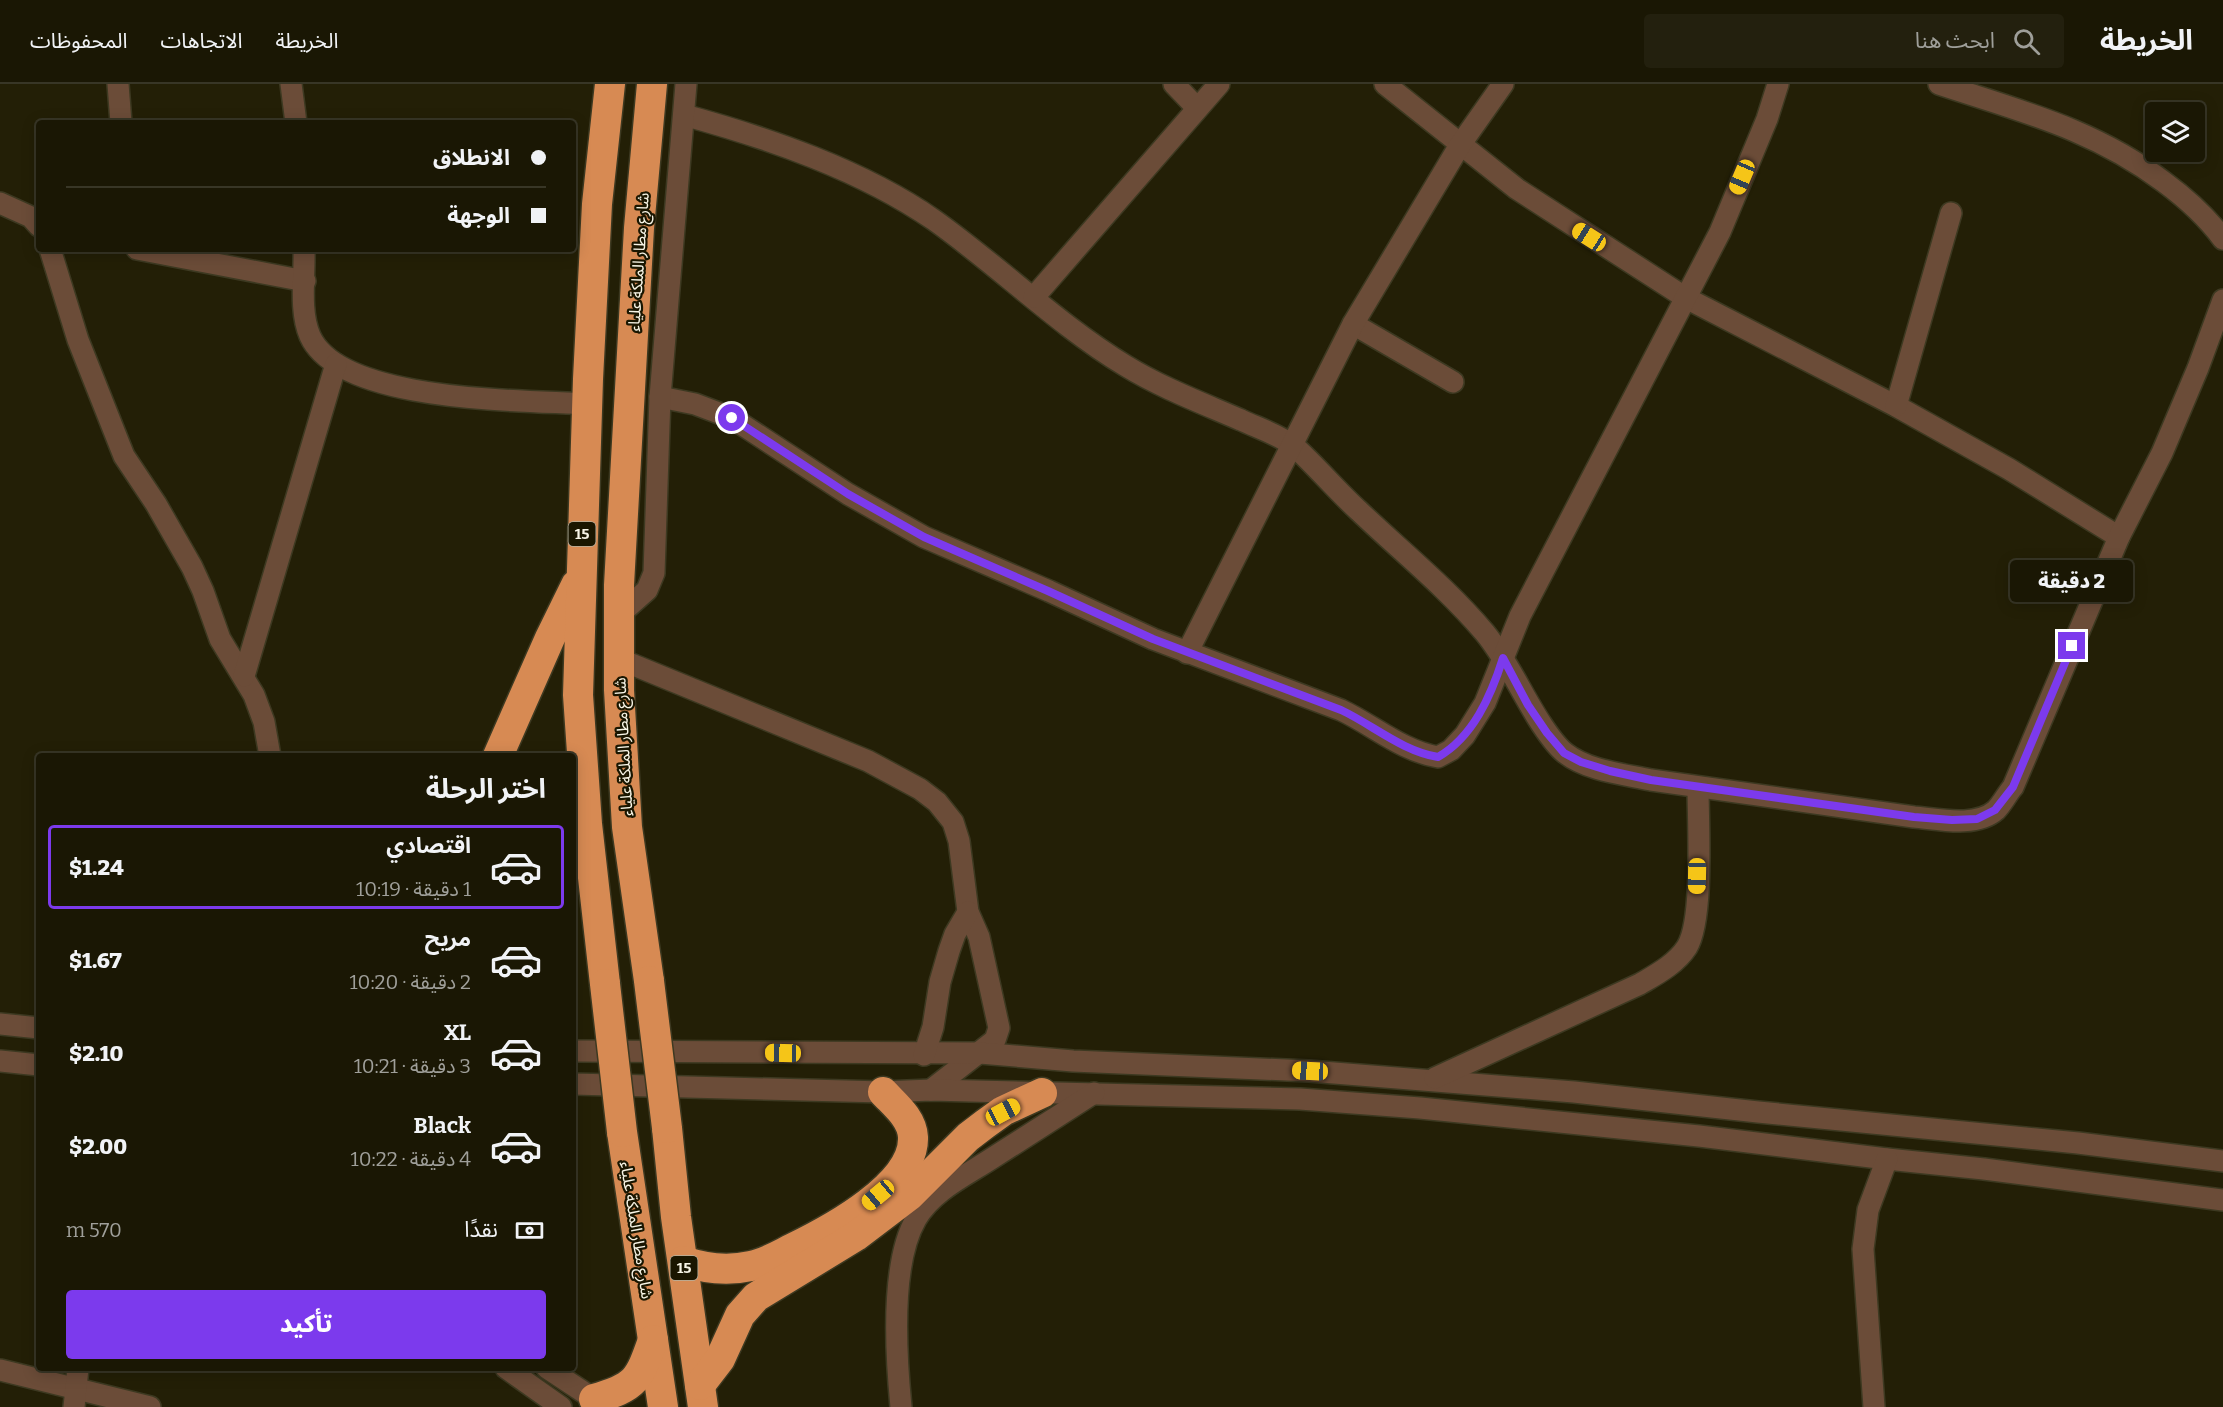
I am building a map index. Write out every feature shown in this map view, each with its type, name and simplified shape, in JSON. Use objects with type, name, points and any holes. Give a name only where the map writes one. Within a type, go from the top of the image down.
[{"type":"highway","name":"شارع مطار الملكة علياء","points":[[652,84],[639,228],[618,585],[619,659],[627,827],[649,981],[675,1217],[701,1396]]},
{"type":"highway","name":"شارع مطار الملكة علياء","points":[[605,92],[587,404],[578,695],[586,824],[622,1132],[663,1407]]},
{"type":"highway","points":[[499,753],[550,638],[580,577]]},
{"type":"highway","points":[[683,1262],[724,1269],[765,1262],[842,1223],[878,1195],[907,1160],[912,1148],[913,1135],[909,1122],[883,1092]]},
{"type":"highway","points":[[701,1396],[740,1315],[756,1297],[856,1236],[910,1195],[968,1137],[1012,1106],[1042,1093]]},
{"type":"highway","points":[[598,1403],[633,1382],[645,1364],[654,1337]]},
{"type":"street","points":[[118,84],[121,120]]},
{"type":"street","points":[[291,84],[296,120]]},
{"type":"street","points":[[619,615],[647,590],[654,573],[660,397],[686,84]]},
{"type":"street","points":[[1174,84],[1197,108]]},
{"type":"street","points":[[1034,297],[1219,84]]},
{"type":"street","points":[[1385,84],[1543,207],[1686,298],[1896,406],[2009,469],[2119,537]]},
{"type":"street","points":[[1187,653],[1353,324],[1460,144],[1503,84]]},
{"type":"street","points":[[660,397],[695,405],[732,418],[848,494],[908,530],[1187,653],[1341,710],[1414,751],[1438,757],[1451,750],[1465,735],[1485,703],[1520,616],[1720,232],[1767,119],[1778,84]]},
{"type":"street","points":[[1939,84],[1989,91],[2074,129],[2129,157],[2208,218],[2223,239]]},
{"type":"street","points":[[684,115],[769,140],[815,158],[895,197],[931,218],[1087,340],[1149,380],[1270,433],[1293,446],[1358,511],[1453,599],[1486,634],[1503,658],[1528,705],[1564,753],[1581,762],[1610,771],[1698,787],[1914,817],[1977,819],[1995,810],[2013,787],[2119,537],[2162,453],[2223,300]]},
{"type":"street","points":[[0,202],[31,217],[36,223]]},
{"type":"street","points":[[1896,406],[1951,213]]},
{"type":"street","points":[[51,252],[78,340],[124,456],[156,504],[187,558],[203,591],[220,639],[244,676],[264,722],[269,753]]},
{"type":"street","points":[[153,252],[305,281]]},
{"type":"street","points":[[304,252],[305,312],[310,335],[318,349],[336,364],[362,377],[424,392],[587,404]]},
{"type":"street","points":[[1353,324],[1453,382]]},
{"type":"street","points":[[244,676],[336,364]]},
{"type":"street","points":[[619,659],[868,761],[920,789],[937,802],[953,822],[959,841],[968,912],[979,937],[999,1028],[995,1040],[931,1090]]},
{"type":"street","points":[[1432,1080],[1640,984],[1668,966],[1686,949],[1693,935],[1696,910],[1698,787]]},
{"type":"street","points":[[924,1055],[935,1019],[940,982],[949,951],[968,912]]},
{"type":"street","points":[[0,1024],[36,1028]]},
{"type":"street","points":[[576,1051],[924,1055],[980,1053],[1073,1061],[1203,1065],[1432,1080],[2078,1143],[2223,1161]]},
{"type":"street","points":[[0,1060],[36,1065]]},
{"type":"street","points":[[576,1084],[1300,1099],[1420,1108],[1699,1136],[1887,1159],[1984,1168],[2223,1200]]},
{"type":"street","points":[[901,1407],[897,1365],[898,1302],[905,1246],[917,1218],[939,1193],[1094,1093]]},
{"type":"street","points":[[1874,1407],[1863,1249],[1868,1210],[1887,1159]]},
{"type":"street","points":[[0,1370],[150,1407]]},
{"type":"street","points":[[510,1371],[561,1407]]},
{"type":"street","points":[[551,1371],[598,1403]]},
{"type":"route","points":[[732,418],[848,494],[908,530],[1153,639],[1341,710],[1425,755],[1438,757],[1451,750],[1465,735],[1485,703],[1503,658],[1528,705],[1547,733],[1564,753],[1581,762],[1651,780],[1698,787],[1914,817],[1977,819],[1995,810],[2013,787],[2072,646]]}]
